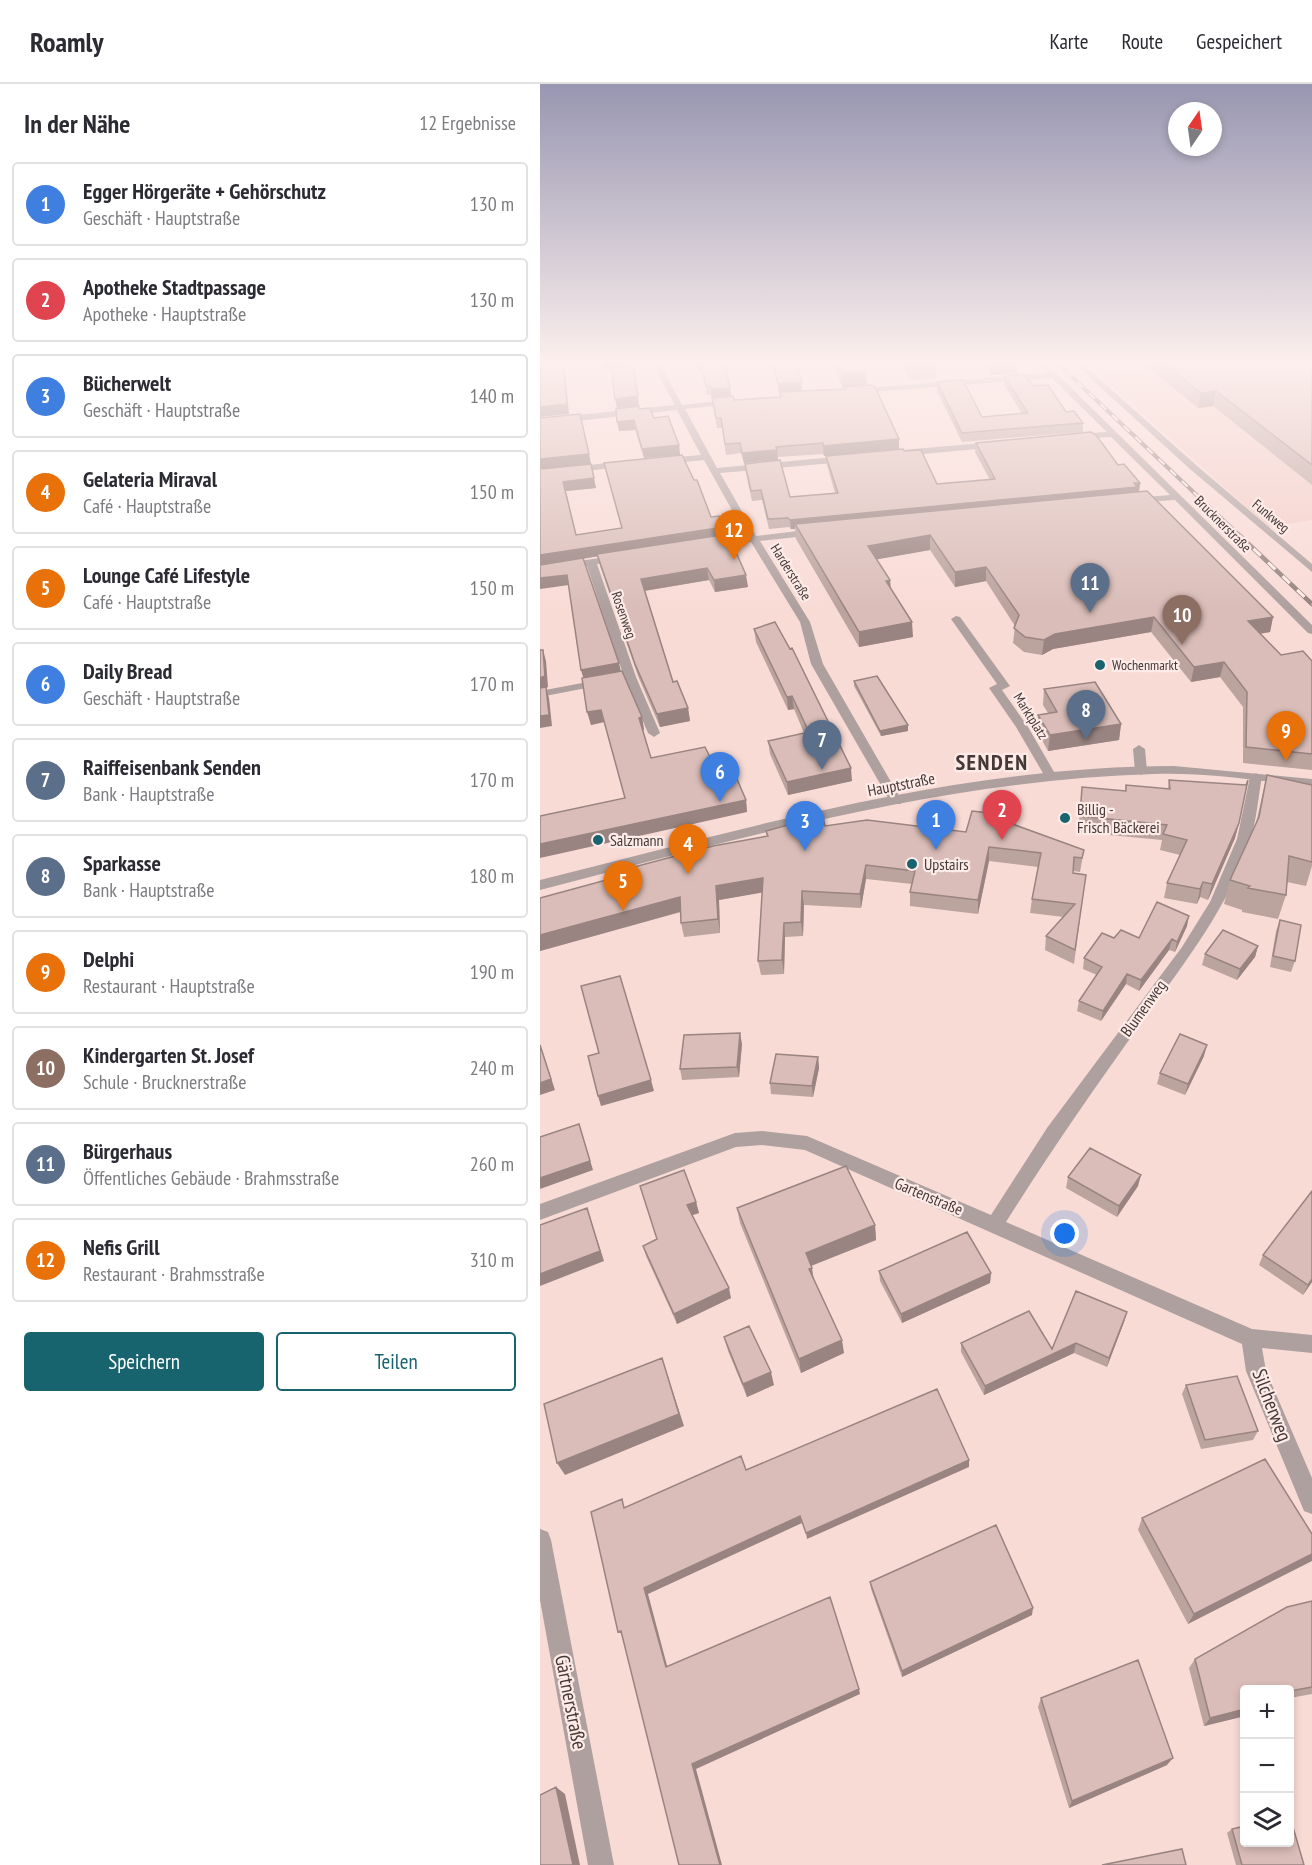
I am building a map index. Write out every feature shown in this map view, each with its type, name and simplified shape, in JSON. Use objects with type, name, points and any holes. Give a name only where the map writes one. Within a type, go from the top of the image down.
[{"type":"street","name":"Harderstraße","points":[[700,443],[753,538],[805,622],[817,664],[896,801]]},
{"type":"street","name":"Brucknerstraße","points":[[1123,443],[1312,631]]},
{"type":"street","name":"Funkweg","points":[[1167,443],[1312,568]]},
{"type":"street","points":[[888,455],[1008,444]]},
{"type":"street","points":[[653,462],[707,457]]},
{"type":"street","points":[[714,471],[852,458]]},
{"type":"street","points":[[540,474],[632,464]]},
{"type":"street","points":[[1124,502],[1177,497]]},
{"type":"street","points":[[694,547],[825,531]]},
{"type":"street","points":[[540,570],[633,556]]},
{"type":"street","name":"Rosenweg","points":[[591,562],[630,677],[654,733]]},
{"type":"street","name":"Marktplatz","points":[[956,619],[1004,686],[995,688],[1022,727],[1051,777]]},
{"type":"street","points":[[540,694],[630,677]]},
{"type":"street","points":[[1139,749],[1141,771]]},
{"type":"street","name":"Hauptstraße","points":[[540,885],[722,840],[896,801],[1051,777],[1141,771],[1190,771],[1312,783]]},
{"type":"street","name":"Blumenweg","points":[[995,1224],[1053,1133],[1187,951],[1217,902],[1244,838],[1256,777]]},
{"type":"street","name":"Gartenstraße","points":[[540,1212],[735,1140],[759,1137],[807,1143],[1251,1338],[1312,1344]]},
{"type":"street","name":"Silcherweg","points":[[1251,1338],[1256,1371],[1312,1503]]},
{"type":"street","name":"Gärtnerstraße","points":[[540,1540],[601,1865]]},
{"type":"shaded area","points":[[1175,443],[1312,443],[1312,520],[1268,527]]},
{"type":"building","points":[[540,443],[587,443],[589,454],[540,459]]},
{"type":"building","points":[[640,443],[678,443],[679,445],[642,449]]},
{"type":"building","points":[[740,443],[822,443],[776,447],[777,450],[742,453]]},
{"type":"building","points":[[823,443],[854,443],[823,446]]},
{"type":"building","points":[[976,443],[1102,443],[1118,465],[1124,464],[1140,483],[1134,483],[1137,487],[790,520],[788,518],[768,519],[761,490],[751,491],[745,464],[780,460],[790,497],[838,493],[826,456],[903,449],[904,451],[921,450],[937,484],[995,479]]},
{"type":"building","points":[[1284,443],[1312,443],[1312,465]]},
{"type":"building","points":[[682,455],[694,480],[697,480],[711,517],[719,516],[724,527],[540,555],[540,469],[591,464],[594,478],[563,482],[576,535],[622,528],[604,463]]},
{"type":"building","points":[[1147,491],[1273,617],[1248,621],[1281,655],[1303,651],[1312,661],[1312,754],[1246,747],[1247,692],[1224,662],[1194,667],[1154,617],[1055,634],[1044,640],[1025,637],[1014,628],[1019,615],[986,567],[955,572],[930,535],[868,546],[890,580],[886,581],[912,622],[859,632],[795,524]]},
{"type":"building","points":[[728,534],[746,575],[714,580],[707,568],[641,579],[673,682],[677,681],[688,708],[657,714],[635,664],[597,554]]},
{"type":"building","points":[[583,558],[619,663],[581,670],[567,575],[540,578],[540,565]]},
{"type":"building","points":[[775,622],[790,649],[792,648],[851,768],[787,782],[768,741],[809,732],[792,696],[787,697],[754,629]]},
{"type":"building","points":[[540,650],[543,650],[545,676],[540,678]]},
{"type":"building","points":[[622,671],[642,717],[639,718],[651,758],[705,747],[711,759],[727,756],[746,800],[540,844],[540,816],[625,798],[601,710],[587,712],[582,678]]},
{"type":"building","points":[[877,676],[908,725],[880,731],[854,681]]},
{"type":"building","points":[[1095,682],[1121,724],[1050,735],[1038,715],[1057,712],[1044,689]]},
{"type":"building","points":[[546,687],[549,715],[540,716],[540,688]]},
{"type":"building","points":[[1267,775],[1312,785],[1312,862],[1289,856],[1286,895],[1248,888],[1250,886],[1230,880],[1259,817]]},
{"type":"building","points":[[1169,780],[1246,785],[1248,780],[1239,823],[1212,884],[1203,882],[1200,889],[1167,883],[1187,840],[1163,834],[1167,825],[1080,816],[1082,787],[1126,791],[1126,785],[1170,789]]},
{"type":"building","points":[[972,811],[1006,815],[1004,821],[1084,850],[1082,858],[1074,857],[1073,873],[1086,875],[1075,950],[1046,936],[1075,904],[1032,899],[1041,853],[989,847],[978,900],[910,892],[915,871],[866,865],[860,894],[802,891],[801,922],[784,923],[782,960],[758,961],[763,878],[716,886],[718,919],[681,923],[680,897],[540,935],[540,898],[621,876],[619,871],[713,846],[768,836],[766,831],[823,817],[825,826],[867,820],[966,832]]},
{"type":"building","points":[[1157,902],[1189,916],[1177,942],[1172,939],[1141,980],[1127,974],[1103,1011],[1079,1001],[1102,967],[1084,958],[1102,933],[1114,938],[1121,930],[1139,938]]},
{"type":"building","points":[[1280,920],[1301,925],[1295,961],[1273,956]]},
{"type":"building","points":[[1223,930],[1258,946],[1240,969],[1205,954]]},
{"type":"building","points":[[620,976],[651,1080],[598,1096],[588,1056],[599,1053],[581,986]]},
{"type":"building","points":[[740,1033],[737,1067],[680,1069],[684,1035]]},
{"type":"building","points":[[1180,1034],[1207,1045],[1188,1084],[1160,1073]]},
{"type":"building","points":[[540,1045],[551,1079],[540,1083]]},
{"type":"building","points":[[776,1054],[818,1057],[812,1086],[770,1083]]},
{"type":"building","points":[[579,1124],[590,1161],[540,1178],[540,1137]]},
{"type":"building","points":[[1090,1148],[1141,1175],[1119,1206],[1068,1177]]},
{"type":"building","points":[[846,1166],[875,1225],[806,1253],[812,1268],[809,1269],[842,1340],[799,1359],[737,1208]]},
{"type":"building","points":[[684,1170],[696,1202],[687,1205],[729,1288],[674,1314],[643,1246],[657,1239],[640,1186]]},
{"type":"building","points":[[1312,1191],[1312,1279],[1308,1285],[1263,1255]]},
{"type":"building","points":[[587,1208],[600,1251],[540,1274],[540,1225]]},
{"type":"building","points":[[967,1232],[991,1273],[901,1314],[879,1271]]},
{"type":"building","points":[[1076,1291],[1127,1312],[1109,1358],[1076,1343],[985,1386],[961,1343],[1029,1311],[1052,1349]]},
{"type":"building","points":[[749,1326],[771,1372],[743,1384],[724,1337]]},
{"type":"building","points":[[662,1358],[679,1414],[557,1463],[544,1404]]},
{"type":"building","points":[[1237,1376],[1258,1431],[1205,1440],[1186,1385]]},
{"type":"building","points":[[937,1389],[969,1460],[806,1533],[800,1516],[644,1588],[666,1667],[830,1597],[859,1689],[692,1764],[720,1865],[679,1865],[621,1631],[618,1632],[591,1512],[622,1499],[624,1508],[741,1456],[746,1470]]},
{"type":"building","points":[[1265,1459],[1312,1534],[1312,1554],[1194,1614],[1142,1518]]},
{"type":"building","points":[[996,1525],[1033,1608],[902,1671],[870,1582]]},
{"type":"building","points":[[1312,1601],[1312,1687],[1294,1690],[1294,1685],[1240,1685],[1240,1710],[1210,1718],[1195,1659],[1287,1607]]},
{"type":"building","points":[[1138,1660],[1173,1758],[1072,1801],[1041,1698]]},
{"type":"building","points":[[556,1787],[573,1865],[540,1865],[540,1795]]},
{"type":"building","points":[[1240,1827],[1240,1847],[1294,1847],[1294,1831],[1304,1865],[1242,1865],[1232,1829]]},
{"type":"building","points":[[1182,1849],[1186,1865],[1102,1865]]},
{"type":"railway","points":[[1142,443],[1241,537]]},
{"type":"railway","points":[[1239,535],[1312,604]]},
{"type":"place","name":"Nefis Grill","points":[[734,560]]},
{"type":"place","name":"Bürgerhaus","points":[[1090,613]]},
{"type":"place","name":"Kindergarten St. Josef","points":[[1182,645]]},
{"type":"place","name":"Wochenmarkt","points":[[1100,665]]},
{"type":"place","name":"Sparkasse","points":[[1086,740]]},
{"type":"place","name":"Delphi","points":[[1286,761]]},
{"type":"place","name":"Raiffeisenbank Senden","points":[[822,770]]},
{"type":"place","name":"Daily Bread","points":[[720,802]]},
{"type":"place","name":"Billig - Frisch Bäckerei","points":[[1065,818]]},
{"type":"place","name":"Salzmann","points":[[598,840]]},
{"type":"place","name":"Apotheke Stadtpassage","points":[[1002,840]]},
{"type":"place","name":"Egger Hörgeräte + Gehörschutz","points":[[936,850]]},
{"type":"place","name":"Bücherwelt","points":[[805,851]]},
{"type":"place","name":"Upstairs","points":[[912,864]]},
{"type":"place","name":"Gelateria Miraval","points":[[688,874]]},
{"type":"place","name":"Lounge Café Lifestyle","points":[[623,911]]},
{"type":"district","name":"SENDEN","points":[[992,762]]}]
